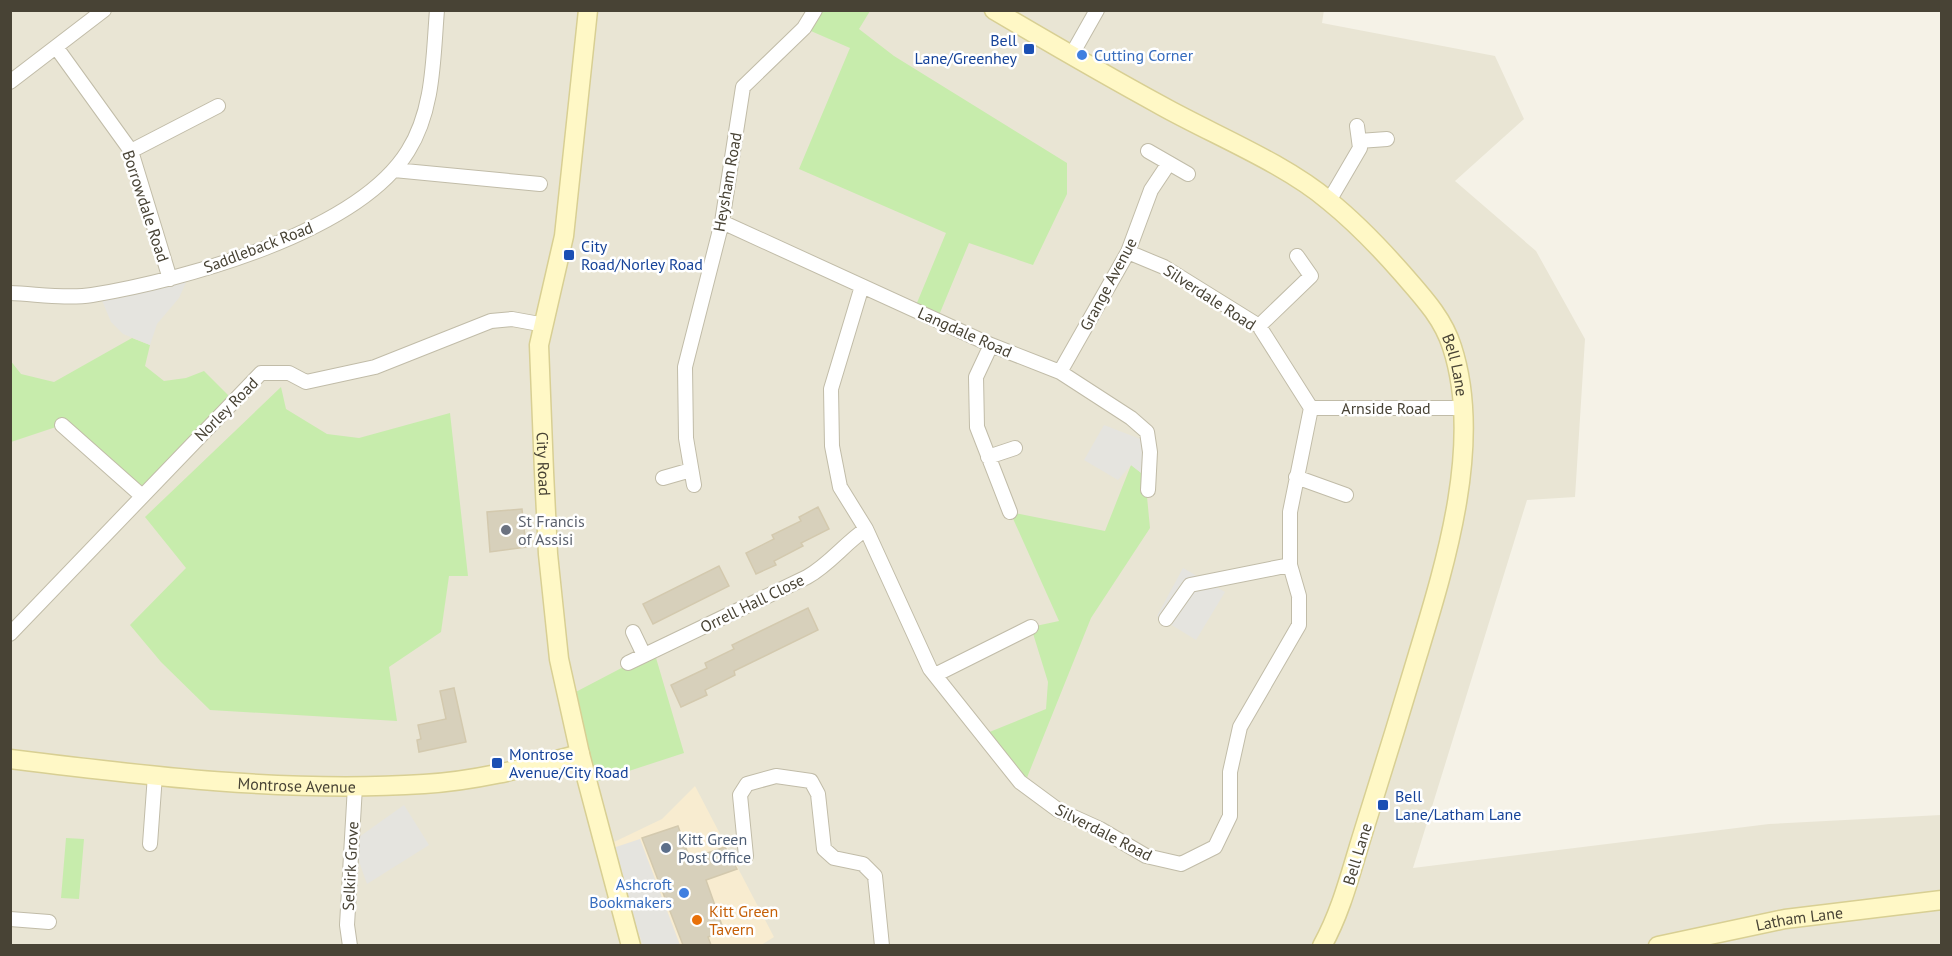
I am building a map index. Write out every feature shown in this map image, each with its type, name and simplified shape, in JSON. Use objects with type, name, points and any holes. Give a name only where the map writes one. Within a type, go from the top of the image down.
[{"type":"street","points":[[10,82],[104,10]]},
{"type":"street","name":"Saddleback Road","points":[[10,293],[90,295],[170,279],[294,236],[349,206],[378,186],[408,153],[427,111],[437,10]]},
{"type":"street","name":"City Road","points":[[588,10],[564,236],[539,345],[550,587],[558,652],[580,754],[631,945]]},
{"type":"street","name":"Heysham Road","points":[[694,485],[686,438],[686,367],[722,222],[743,87],[804,28],[815,10]]},
{"type":"street","name":"Bell Lane","points":[[994,10],[1071,56],[1282,170],[1329,201],[1390,261],[1437,315],[1452,347],[1462,408],[1460,477],[1443,563],[1365,828],[1327,944]]},
{"type":"street","points":[[1071,56],[1097,10]]},
{"type":"street","name":"Borrowdale Road","points":[[56,47],[131,151],[170,279]]},
{"type":"street","points":[[131,151],[218,106]]},
{"type":"street","points":[[1329,201],[1360,148],[1357,126]]},
{"type":"street","points":[[1359,141],[1387,139]]},
{"type":"street","points":[[1148,151],[1188,174]]},
{"type":"street","name":"Grange Avenue","points":[[1060,372],[1128,252],[1151,190],[1169,163]]},
{"type":"street","points":[[393,170],[540,184]]},
{"type":"street","name":"Langdale Road","points":[[722,222],[991,345],[1060,372],[1131,418],[1147,432],[1150,452],[1148,490]]},
{"type":"street","name":"Silverdale Road","points":[[861,286],[831,389],[832,446],[840,487],[866,529],[935,675],[1020,782],[1058,810],[1100,829],[1146,856],[1181,864],[1215,847],[1230,816],[1230,772],[1240,726],[1299,625],[1299,596],[1290,565],[1290,512],[1311,408],[1259,326],[1164,267],[1128,252]]},
{"type":"street","points":[[1259,326],[1311,276],[1297,256]]},
{"type":"street","name":"Norley Road","points":[[10,634],[261,374],[289,373],[306,382],[375,367],[491,321],[512,319],[545,325]]},
{"type":"street","points":[[991,345],[976,376],[977,427],[1010,512]]},
{"type":"street","name":"Arnside Road","points":[[1311,408],[1462,408]]},
{"type":"street","points":[[62,425],[142,496]]},
{"type":"street","points":[[988,456],[1015,448]]},
{"type":"street","points":[[663,478],[691,470]]},
{"type":"street","points":[[1296,477],[1346,495]]},
{"type":"street","name":"Orrell Hall Close","points":[[628,663],[807,577],[830,562],[850,539],[866,529]]},
{"type":"street","points":[[1166,619],[1190,585],[1290,565]]},
{"type":"street","points":[[935,675],[1031,627]]},
{"type":"street","points":[[633,632],[644,655]]},
{"type":"street","name":"Montrose Avenue","points":[[10,759],[155,775],[355,786],[424,784],[478,778],[580,754]]},
{"type":"street","points":[[150,844],[155,775]]},
{"type":"street","points":[[746,856],[740,795],[747,783],[776,776],[811,782],[818,794],[824,849],[834,858],[863,864],[875,876],[882,945]]},
{"type":"street","name":"Selkirk Grove","points":[[350,945],[347,925],[355,786]]},
{"type":"street","name":"Latham Lane","points":[[1658,945],[1785,919],[1941,900]]},
{"type":"street","points":[[10,919],[49,922]]},
{"type":"shaded area","points":[[1324,10],[1322,23],[1495,56],[1524,119],[1455,181],[1536,251],[1585,339],[1575,497],[1527,500],[1413,868],[1769,824],[1941,815],[1941,945],[11,945],[10,11]]},
{"type":"shaded area","points":[[190,273],[179,298],[157,324],[150,345],[123,334],[111,322],[99,293]]},
{"type":"shaded area","points":[[1104,425],[1148,442],[1149,479],[1131,465],[1118,480],[1084,460]]},
{"type":"shaded area","points":[[1183,568],[1225,592],[1196,640],[1157,616]]},
{"type":"shaded area","points":[[695,786],[774,937],[761,945],[643,945],[632,915],[614,842],[662,819]]},
{"type":"shaded area","points":[[404,805],[429,845],[367,884],[352,842]]},
{"type":"shaded area","points":[[640,839],[680,945],[643,945],[629,907],[613,848]]},
{"type":"green space","points":[[815,11],[870,11],[859,29],[894,56],[1067,163],[1067,194],[1033,265],[969,243],[937,320],[914,310],[946,233],[799,169],[850,48],[804,28]]},
{"type":"green space","points":[[132,338],[150,345],[145,366],[164,381],[186,378],[204,371],[233,400],[142,496],[62,425],[11,442],[10,360],[21,374],[54,382]]},
{"type":"green space","points":[[281,387],[286,409],[327,434],[359,438],[450,413],[468,576],[449,576],[441,632],[389,667],[397,721],[210,710],[161,662],[130,625],[186,568],[145,517]]},
{"type":"green space","points":[[1131,465],[1145,476],[1150,528],[1091,618],[1024,785],[982,735],[1046,709],[1048,682],[1031,627],[1059,621],[1010,512],[1105,531]]},
{"type":"green space","points":[[654,651],[684,753],[589,784],[568,696]]},
{"type":"green space","points":[[66,838],[84,839],[79,899],[61,898]]},
{"type":"building","points":[[818,507],[829,529],[801,543],[803,546],[774,561],[776,565],[756,574],[746,553],[774,539],[772,535],[801,521],[799,517]]},
{"type":"building","name":"St Francis of Assisi","points":[[522,509],[526,547],[490,552],[487,512]]},
{"type":"building","points":[[719,566],[729,586],[653,624],[643,604]]},
{"type":"building","points":[[808,608],[818,630],[734,671],[735,675],[705,690],[707,695],[681,707],[671,685],[707,668],[705,663],[734,649],[732,645]]},
{"type":"building","points":[[454,688],[466,742],[419,752],[417,740],[421,739],[418,725],[446,719],[440,691]]},
{"type":"building","points":[[678,826],[690,859],[725,847],[737,869],[706,880],[724,931],[708,937],[711,945],[683,945],[642,838]]},
{"type":"place","name":"Bell Lane/Greenhey","points":[[1029,49]]},
{"type":"place","name":"Cutting Corner","points":[[1082,55]]},
{"type":"place","name":"City Road/Norley Road","points":[[569,255]]},
{"type":"place","name":"St Francis of Assisi","points":[[506,530]]},
{"type":"place","name":"Montrose Avenue/City Road","points":[[497,763]]},
{"type":"place","name":"Bell Lane/Latham Lane","points":[[1383,805]]},
{"type":"place","name":"Kitt Green Post Office","points":[[666,848]]},
{"type":"place","name":"Ashcroft Bookmakers","points":[[684,893]]},
{"type":"place","name":"Kitt Green Tavern","points":[[697,920]]}]
